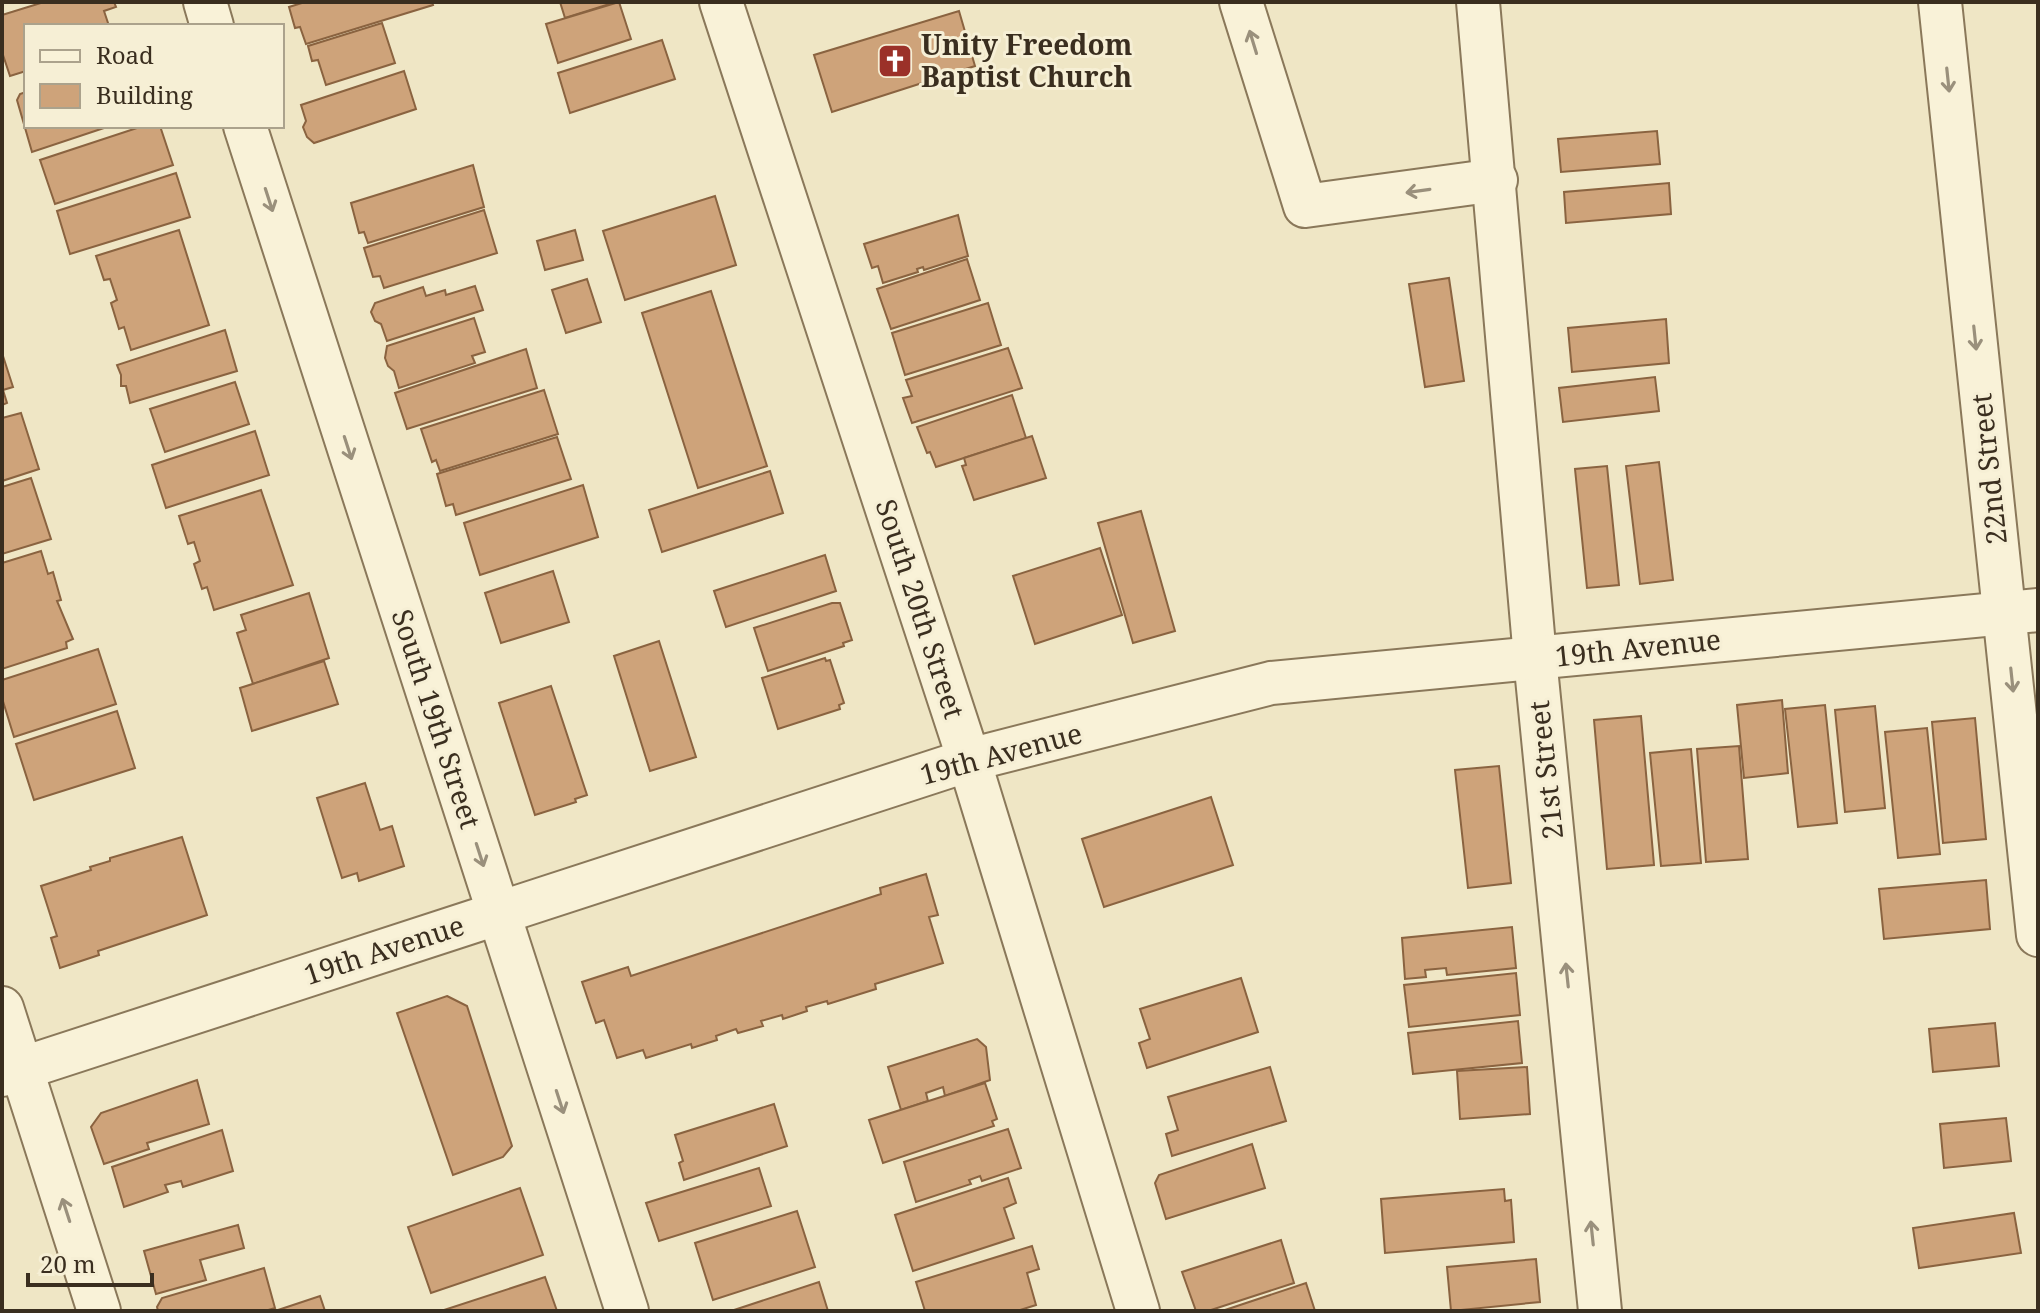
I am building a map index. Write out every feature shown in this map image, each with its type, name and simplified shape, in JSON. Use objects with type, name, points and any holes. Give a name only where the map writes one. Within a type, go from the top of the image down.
[{"type":"street","points":[[205,2],[211,24]]},
{"type":"street","name":"South 20th Street","points":[[721,2],[969,760],[1138,1311]]},
{"type":"street","points":[[1241,2],[1305,206],[1496,180]]},
{"type":"street","name":"21st Street","points":[[1478,2],[1496,180],[1535,658],[1600,1311]]},
{"type":"street","name":"22nd Street","points":[[1940,2],[2021,611],[2038,935]]},
{"type":"street","name":"South 19th Street","points":[[246,128],[627,1311]]},
{"type":"street","name":"19th Avenue","points":[[12,1071],[969,760],[1271,683],[2021,611]]},
{"type":"street","points":[[2,1008],[12,1071],[99,1311]]},
{"type":"building","points":[[44,2],[114,2],[116,7],[104,11],[108,24],[24,24],[24,72],[10,76],[2,52],[2,15]]},
{"type":"building","points":[[305,2],[432,2],[433,5],[306,44],[300,27],[295,28],[289,7]]},
{"type":"building","points":[[560,2],[616,2],[565,18]]},
{"type":"building","points":[[619,2],[631,39],[558,63],[546,24]]},
{"type":"building","name":"Unity Freedom Baptist Church","points":[[959,11],[975,66],[832,112],[814,55]]},
{"type":"building","points":[[382,23],[395,63],[326,85],[318,60],[312,61],[308,46]]},
{"type":"building","points":[[662,40],[675,79],[570,113],[558,73]]},
{"type":"building","points":[[404,71],[416,109],[314,143],[307,137],[301,105]]},
{"type":"building","points":[[24,93],[24,124],[17,100]]},
{"type":"building","points":[[25,128],[104,128],[32,152]]},
{"type":"building","points":[[137,128],[161,128],[173,165],[55,204],[40,160]]},
{"type":"building","points":[[1657,131],[1660,164],[1561,172],[1558,139]]},
{"type":"building","points":[[473,165],[484,207],[368,243],[364,232],[359,233],[351,203]]},
{"type":"building","points":[[176,173],[190,217],[70,254],[57,211]]},
{"type":"building","points":[[1669,183],[1671,214],[1566,223],[1564,192]]},
{"type":"building","points":[[715,196],[736,265],[625,300],[603,231]]},
{"type":"building","points":[[484,210],[497,253],[384,288],[380,276],[373,277],[364,248]]},
{"type":"building","points":[[958,215],[968,256],[924,270],[923,267],[917,269],[918,272],[883,283],[878,266],[872,268],[864,244]]},
{"type":"building","points":[[179,230],[209,325],[131,350],[124,327],[119,329],[111,303],[117,300],[110,279],[104,280],[96,256]]},
{"type":"building","points":[[575,230],[583,260],[545,270],[537,241]]},
{"type":"building","points":[[967,259],[980,300],[891,329],[877,289]]},
{"type":"building","points":[[1449,278],[1464,381],[1425,387],[1409,284]]},
{"type":"building","points":[[587,279],[601,322],[566,333],[552,290]]},
{"type":"building","points":[[475,286],[483,310],[387,341],[381,324],[375,321],[371,312],[375,303],[423,287],[426,296],[445,290],[446,295]]},
{"type":"building","points":[[711,291],[767,466],[698,488],[642,313]]},
{"type":"building","points":[[988,303],[1001,345],[905,375],[892,333]]},
{"type":"building","points":[[474,318],[485,352],[472,356],[475,363],[399,388],[394,371],[385,358],[387,346]]},
{"type":"building","points":[[1666,319],[1669,363],[1572,372],[1568,328]]},
{"type":"building","points":[[225,330],[237,371],[130,403],[126,386],[121,386],[117,365]]},
{"type":"building","points":[[1008,348],[1022,388],[912,423],[903,398],[912,396],[906,380]]},
{"type":"building","points":[[526,349],[537,388],[407,429],[395,393]]},
{"type":"building","points":[[3,356],[13,387],[3,390],[7,403],[2,405]]},
{"type":"building","points":[[1655,377],[1659,411],[1563,422],[1559,388]]},
{"type":"building","points":[[235,382],[249,424],[165,452],[150,409]]},
{"type":"building","points":[[544,390],[558,434],[440,471],[436,460],[432,462],[421,429]]},
{"type":"building","points":[[1012,395],[1026,438],[936,467],[917,427]]},
{"type":"building","points":[[21,413],[39,469],[2,481],[2,418]]},
{"type":"building","points":[[255,431],[269,475],[166,508],[152,465]]},
{"type":"building","points":[[1032,436],[1046,478],[974,500],[962,466],[966,465],[964,458]]},
{"type":"building","points":[[557,437],[571,479],[456,515],[453,504],[446,506],[437,474]]},
{"type":"building","points":[[1659,462],[1673,580],[1640,584],[1626,466]]},
{"type":"building","points":[[1607,466],[1619,585],[1587,588],[1575,469]]},
{"type":"building","points":[[770,471],[783,513],[662,552],[649,510]]},
{"type":"building","points":[[31,478],[51,539],[2,554],[2,487]]},
{"type":"building","points":[[583,485],[598,537],[480,575],[464,523]]},
{"type":"building","points":[[261,490],[293,585],[214,610],[207,587],[202,589],[194,564],[200,561],[194,542],[188,544],[179,516]]},
{"type":"building","points":[[1141,511],[1175,631],[1133,643],[1098,523]]},
{"type":"building","points":[[1100,548],[1122,615],[1035,644],[1013,576]]},
{"type":"building","points":[[41,551],[48,574],[53,572],[61,600],[57,601],[73,639],[66,642],[67,648],[2,669],[2,563]]},
{"type":"building","points":[[825,555],[836,591],[726,627],[714,591]]},
{"type":"building","points":[[553,571],[569,622],[501,643],[485,593]]},
{"type":"building","points":[[309,593],[329,658],[253,684],[237,633],[246,630],[241,615]]},
{"type":"building","points":[[840,603],[852,640],[843,643],[844,646],[768,671],[754,628]]},
{"type":"building","points":[[659,641],[696,757],[650,771],[614,656]]},
{"type":"building","points":[[98,649],[116,704],[14,737],[2,698],[2,680]]},
{"type":"building","points":[[825,658],[826,661],[830,660],[844,703],[839,705],[840,709],[778,729],[762,678]]},
{"type":"building","points":[[324,661],[338,704],[252,731],[240,688]]},
{"type":"building","points":[[551,686],[587,795],[575,799],[576,802],[535,815],[499,703]]},
{"type":"building","points":[[1782,700],[1788,773],[1744,778],[1737,705]]},
{"type":"building","points":[[1825,705],[1837,823],[1798,827],[1785,709]]},
{"type":"building","points":[[1875,706],[1885,808],[1845,812],[1835,710]]},
{"type":"building","points":[[117,711],[135,768],[34,800],[16,744]]},
{"type":"building","points":[[1641,716],[1654,865],[1607,869],[1594,720]]},
{"type":"building","points":[[1975,718],[1986,839],[1943,843],[1932,722]]},
{"type":"building","points":[[1927,728],[1940,854],[1898,858],[1885,732]]},
{"type":"building","points":[[1739,746],[1748,859],[1706,862],[1697,749]]},
{"type":"building","points":[[1691,749],[1701,863],[1661,866],[1650,753]]},
{"type":"building","points":[[1499,766],[1511,883],[1468,888],[1455,770]]},
{"type":"building","points":[[365,783],[380,830],[392,826],[404,866],[359,881],[357,873],[342,878],[317,798]]},
{"type":"building","points":[[1211,797],[1233,865],[1104,907],[1082,839]]},
{"type":"building","points":[[182,837],[207,915],[98,951],[99,955],[60,968],[51,938],[57,936],[41,886],[91,870],[90,867],[110,861],[110,858]]},
{"type":"building","points":[[926,874],[938,915],[929,917],[943,963],[875,984],[876,989],[828,1004],[827,1001],[806,1007],[807,1011],[783,1019],[782,1015],[761,1021],[763,1026],[738,1033],[736,1029],[716,1036],[717,1040],[692,1048],[691,1044],[646,1058],[643,1050],[617,1058],[604,1020],[596,1023],[582,982],[628,967],[631,976],[881,894],[880,888]]},
{"type":"building","points":[[1986,880],[1990,929],[1884,939],[1879,889]]},
{"type":"building","points":[[1512,927],[1516,968],[1447,975],[1446,968],[1425,970],[1426,977],[1405,979],[1402,938]]},
{"type":"building","points":[[1516,973],[1520,1015],[1409,1027],[1404,985]]},
{"type":"building","points":[[1241,978],[1258,1032],[1147,1068],[1139,1043],[1150,1039],[1140,1009]]},
{"type":"building","points":[[447,996],[467,1006],[512,1146],[503,1157],[453,1175],[397,1013]]},
{"type":"building","points":[[1518,1021],[1522,1063],[1413,1074],[1408,1033]]},
{"type":"building","points":[[1995,1023],[1999,1066],[1933,1072],[1929,1029]]},
{"type":"building","points":[[977,1039],[986,1047],[990,1080],[945,1096],[943,1087],[926,1093],[928,1101],[901,1110],[888,1067]]},
{"type":"building","points":[[1270,1067],[1286,1121],[1172,1156],[1166,1134],[1178,1130],[1168,1097]]},
{"type":"building","points":[[1527,1067],[1530,1114],[1460,1119],[1457,1071]]},
{"type":"building","points":[[197,1080],[209,1124],[147,1143],[149,1149],[104,1164],[91,1127],[101,1113]]},
{"type":"building","points":[[985,1083],[997,1119],[992,1121],[994,1126],[883,1163],[869,1120]]},
{"type":"building","points":[[774,1104],[787,1146],[684,1180],[679,1163],[683,1161],[675,1135]]},
{"type":"building","points":[[2006,1118],[2011,1161],[1944,1168],[1940,1124]]},
{"type":"building","points":[[1008,1129],[1021,1168],[982,1181],[980,1176],[969,1180],[971,1184],[916,1202],[904,1162]]},
{"type":"building","points":[[222,1130],[233,1171],[183,1187],[181,1181],[165,1185],[168,1192],[124,1207],[112,1167]]},
{"type":"building","points":[[1252,1144],[1265,1188],[1166,1219],[1155,1183],[1159,1175]]},
{"type":"building","points":[[759,1168],[771,1206],[659,1241],[646,1203]]},
{"type":"building","points":[[1008,1178],[1016,1203],[1004,1208],[1014,1238],[913,1271],[895,1215]]},
{"type":"building","points":[[520,1188],[543,1255],[431,1293],[408,1227]]},
{"type":"building","points":[[1504,1189],[1505,1201],[1511,1200],[1514,1242],[1385,1253],[1381,1199]]},
{"type":"building","points":[[797,1211],[815,1267],[713,1300],[695,1243]]},
{"type":"building","points":[[2014,1213],[2021,1253],[1919,1268],[1913,1228]]},
{"type":"building","points":[[238,1225],[244,1248],[200,1260],[206,1280],[156,1294],[144,1251]]},
{"type":"building","points":[[1281,1240],[1294,1283],[1208,1311],[1196,1311],[1182,1272]]},
{"type":"building","points":[[1032,1246],[1039,1269],[1027,1273],[1036,1305],[1017,1311],[925,1311],[916,1282]]},
{"type":"building","points":[[1536,1259],[1540,1302],[1451,1311],[1447,1267]]},
{"type":"building","points":[[264,1268],[275,1308],[265,1311],[158,1311],[162,1298]]},
{"type":"building","points":[[545,1277],[557,1311],[441,1311]]},
{"type":"building","points":[[819,1282],[828,1311],[731,1311]]},
{"type":"building","points":[[1306,1283],[1315,1311],[1222,1311]]},
{"type":"building","points":[[320,1296],[325,1311],[275,1311]]},
{"type":"place","name":"Unity Freedom Baptist Church","points":[[895,61]]}]
